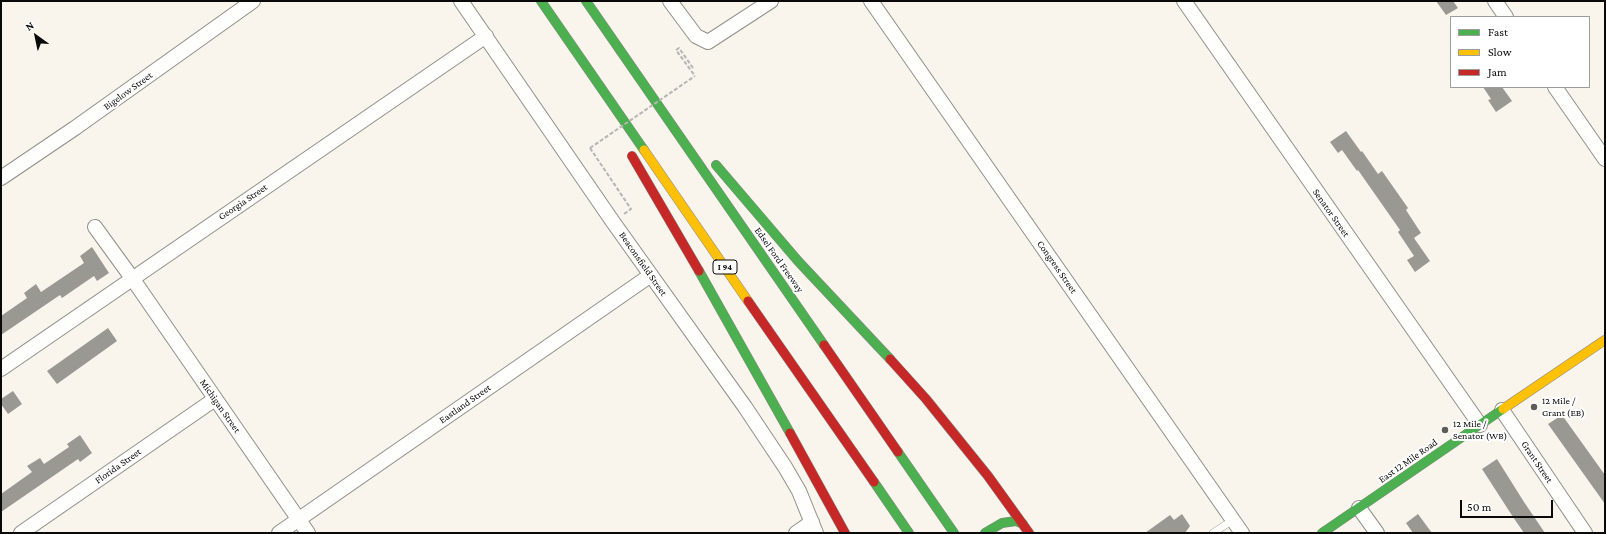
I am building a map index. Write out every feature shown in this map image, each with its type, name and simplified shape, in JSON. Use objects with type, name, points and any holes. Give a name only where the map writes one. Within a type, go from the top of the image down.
[{"type":"main road","name":"I 94","points":[[542,1],[909,533]]},
{"type":"main road","name":"Edsel Ford Freeway","points":[[586,1],[954,533]]},
{"type":"main road","points":[[645,85],[678,118]]},
{"type":"main road","points":[[628,149],[718,303],[845,533]]},
{"type":"main road","points":[[708,155],[798,261],[926,399],[947,424],[1030,533]]},
{"type":"main road","name":"East 12 Mile Road","points":[[1322,533],[1605,340]]},
{"type":"main road","points":[[985,533],[995,526],[1009,521],[1016,521],[1023,524]]},
{"type":"street","name":"Bigelow Street","points":[[1,178],[75,128],[253,1]]},
{"type":"street","name":"Beaconsfield Street","points":[[461,1],[613,222],[785,467],[799,491],[814,528]]},
{"type":"street","points":[[670,1],[696,36],[703,41],[708,42],[717,38],[771,1]]},
{"type":"street","name":"Congress Street","points":[[871,1],[1242,533]]},
{"type":"street","name":"Senator Street","points":[[1184,1],[1480,425]]},
{"type":"street","points":[[1495,1],[1505,16]]},
{"type":"street","name":"Georgia Street","points":[[1,369],[486,36]]},
{"type":"street","points":[[1556,88],[1605,159]]},
{"type":"street","name":"Michigan Street","points":[[95,227],[132,278],[308,533]]},
{"type":"street","name":"Eastland Street","points":[[278,533],[651,275]]},
{"type":"street","name":"Florida Street","points":[[21,533],[215,399]]},
{"type":"street","name":"Grant Street","points":[[1502,410],[1585,533]]},
{"type":"street","points":[[1359,508],[1376,533]]},
{"type":"street","points":[[796,533],[814,528]]},
{"type":"lane","points":[[1213,533],[1233,520]]},
{"type":"path","points":[[613,222],[631,209],[590,148],[695,76],[676,50],[679,48],[694,68]]},
{"type":"building","points":[[1436,1],[1453,1],[1458,8],[1446,15]]},
{"type":"building","points":[[1484,88],[1503,88],[1512,101],[1496,112],[1488,100],[1491,99]]},
{"type":"building","points":[[1346,131],[1378,174],[1382,171],[1408,208],[1406,210],[1421,233],[1414,238],[1430,261],[1415,272],[1407,260],[1414,256],[1398,232],[1400,230],[1358,170],[1357,171],[1342,150],[1338,153],[1330,142]]},
{"type":"building","points":[[92,247],[109,273],[97,281],[94,276],[62,298],[60,295],[1,335],[1,316],[27,298],[24,293],[36,284],[41,292],[84,263],[80,256]]},
{"type":"building","points":[[108,328],[117,341],[57,384],[47,371]]},
{"type":"building","points":[[13,391],[22,404],[8,414],[1,404],[1,399]]},
{"type":"building","points":[[1562,415],[1605,475],[1605,504],[1548,424]]},
{"type":"building","points":[[80,435],[92,453],[80,462],[78,459],[1,512],[1,494],[32,472],[27,466],[40,458],[44,464],[69,447],[67,444]]},
{"type":"building","points":[[1497,459],[1545,533],[1524,533],[1513,517],[1482,469]]},
{"type":"building","points":[[1182,514],[1190,526],[1185,533],[1145,533],[1170,515],[1174,520]]},
{"type":"building","points":[[1418,514],[1432,533],[1413,533],[1406,523]]},
{"type":"traffic: fast","points":[[541,1],[644,150]]},
{"type":"traffic: fast","points":[[586,1],[824,345]]},
{"type":"traffic: fast","points":[[716,165],[798,261],[890,359]]},
{"type":"traffic: fast","points":[[699,271],[790,433]]},
{"type":"traffic: fast","points":[[1322,533],[1503,409]]},
{"type":"traffic: fast","points":[[898,452],[954,533]]},
{"type":"traffic: fast","points":[[874,482],[909,533]]},
{"type":"traffic: fast","points":[[985,533],[1002,523],[1016,521],[1023,524]]},
{"type":"traffic: slow","points":[[644,150],[748,301]]},
{"type":"traffic: slow","points":[[1503,409],[1605,340]]},
{"type":"traffic: jam","points":[[632,156],[699,271]]},
{"type":"traffic: jam","points":[[748,301],[874,482]]},
{"type":"traffic: jam","points":[[824,345],[898,452]]},
{"type":"traffic: jam","points":[[890,359],[926,399],[988,476],[1029,533]]},
{"type":"traffic: jam","points":[[790,433],[845,533]]},
{"type":"place","name":"12 Mile / Grant (EB)","points":[[1534,407]]},
{"type":"place","name":"12 Mile / Senator (WB)","points":[[1445,430]]}]
